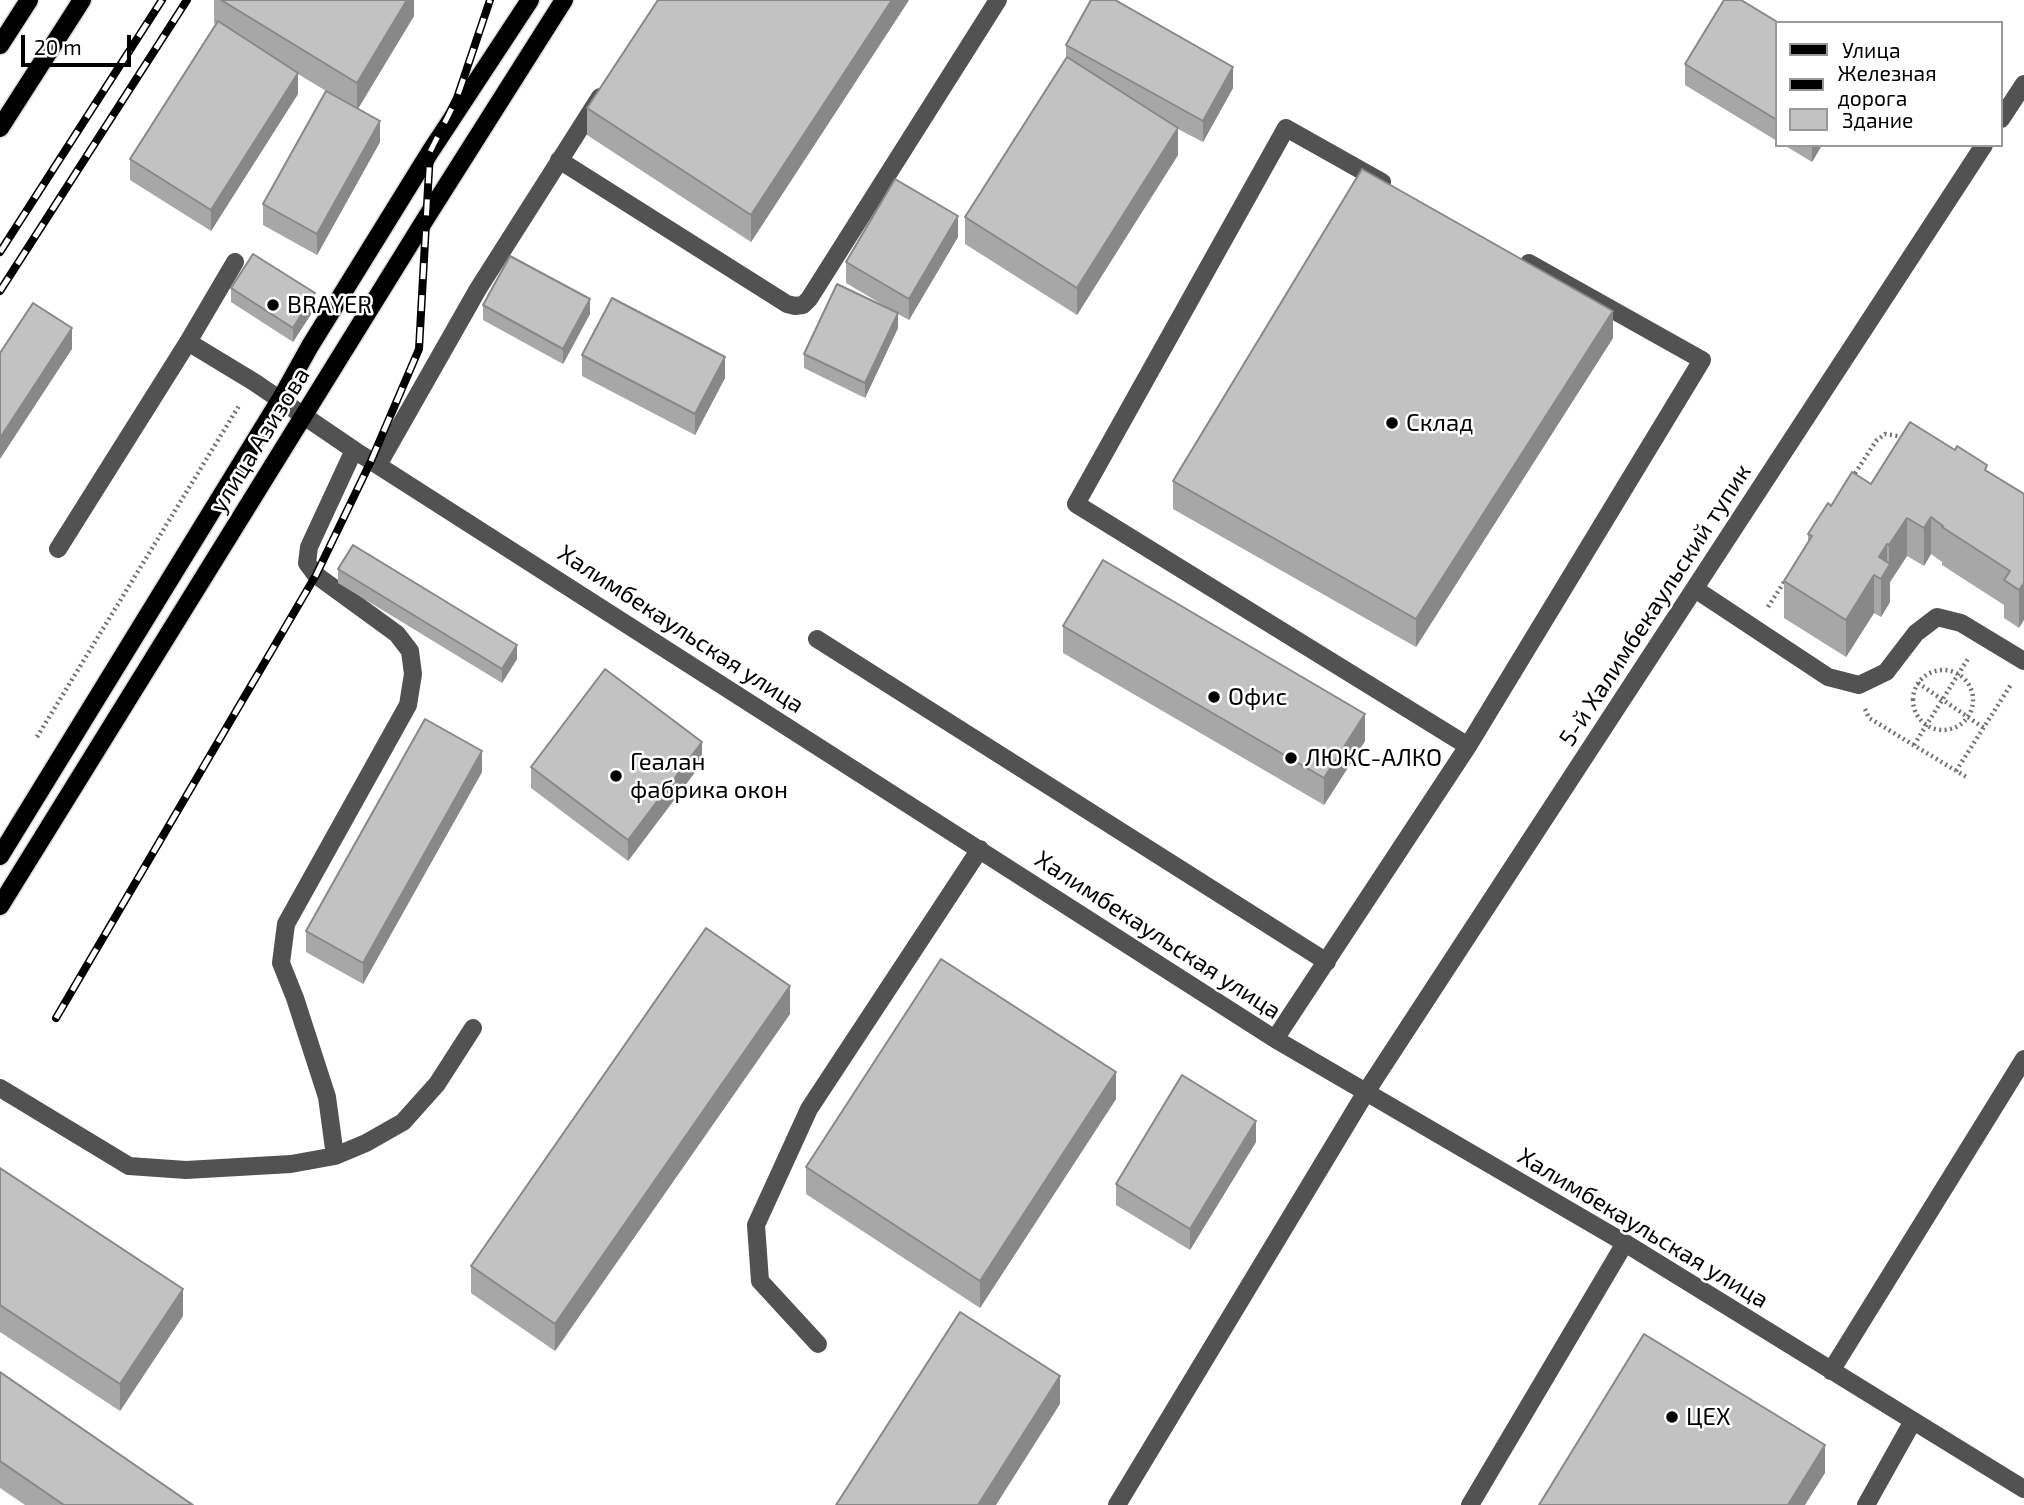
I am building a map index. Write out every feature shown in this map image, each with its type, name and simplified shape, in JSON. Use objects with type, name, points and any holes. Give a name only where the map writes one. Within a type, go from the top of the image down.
[{"type":"main road","points":[[0,45],[29,0]]},
{"type":"main road","points":[[0,128],[82,0]]},
{"type":"main road","name":"улица Азизова","points":[[0,856],[430,152],[530,0]]},
{"type":"main road","name":"улица Азизова","points":[[0,906],[564,0]]},
{"type":"street","points":[[559,160],[787,304],[803,305],[998,0]]},
{"type":"street","points":[[378,465],[478,289],[611,80]]},
{"type":"street","points":[[2003,116],[2024,84]]},
{"type":"street","points":[[1396,190],[1286,128],[1076,503],[1468,746]]},
{"type":"street","name":"5-й Халимбекаульский тупик","points":[[1117,1505],[1366,1092],[1983,147]]},
{"type":"street","points":[[1275,1039],[1468,746],[1702,360],[1518,258]]},
{"type":"street","points":[[58,550],[235,262]]},
{"type":"street","name":"Халимбекаульская улица","points":[[187,342],[254,382],[354,450],[1275,1039],[1625,1243],[2024,1489]]},
{"type":"street","points":[[335,1156],[327,1097],[295,998],[281,964],[286,923],[408,705],[413,674],[410,651],[397,634],[316,575],[307,563],[309,547],[354,450]]},
{"type":"street","points":[[1695,589],[1828,677],[1859,685],[1886,672],[1916,633],[1937,617],[1961,623],[1981,635],[2021,668]]},
{"type":"street","points":[[817,639],[1327,962]]},
{"type":"street","points":[[818,1344],[760,1281],[756,1225],[809,1109],[980,849]]},
{"type":"street","points":[[0,1088],[129,1166],[186,1170],[291,1164],[335,1156],[366,1143],[403,1122],[437,1084],[473,1028]]},
{"type":"street","points":[[1831,1371],[2024,1059]]},
{"type":"street","points":[[1470,1505],[1625,1243]]},
{"type":"street","points":[[1866,1505],[1913,1421]]},
{"type":"path","points":[[36,739],[254,382]]},
{"type":"path","points":[[1845,488],[1876,441],[1885,434],[1901,435],[1912,442]]},
{"type":"path","points":[[1755,628],[1792,570]]},
{"type":"path","points":[[1914,745],[1981,635]]},
{"type":"path","points":[[1891,666],[1984,728]]},
{"type":"path","points":[[1956,771],[2021,668]]},
{"type":"path","points":[[1936,670],[1959,674],[1968,682],[1972,693],[1973,705],[1968,716],[1961,724],[1950,729],[1938,730],[1927,725],[1918,717],[1914,706],[1913,695],[1918,683],[1936,670]]},
{"type":"path","points":[[1859,685],[1862,705],[1869,718],[1968,778]]},
{"type":"building","points":[[221,0],[407,0],[357,83]]},
{"type":"building","points":[[658,0],[892,0],[751,215],[587,108]]},
{"type":"building","points":[[1091,0],[1115,0],[1233,67],[1203,121],[1066,45]]},
{"type":"building","points":[[1724,0],[1741,0],[1776,21],[1776,119],[1685,64]]},
{"type":"building","points":[[218,21],[298,73],[211,210],[130,159]]},
{"type":"building","points":[[1067,57],[1178,128],[1077,288],[965,217]]},
{"type":"building","points":[[326,91],[380,121],[317,234],[263,204]]},
{"type":"building","name":"Склад","points":[[1362,169],[1613,311],[1416,619],[1173,481]]},
{"type":"building","points":[[895,179],[958,216],[909,299],[846,262]]},
{"type":"building","name":"BRAYER","points":[[253,254],[315,293],[293,328],[231,288]]},
{"type":"building","points":[[510,256],[590,299],[563,349],[483,305]]},
{"type":"building","points":[[837,284],[898,313],[865,383],[804,354]]},
{"type":"building","points":[[612,298],[725,357],[695,414],[582,355]]},
{"type":"building","points":[[33,303],[72,328],[0,438],[0,353]]},
{"type":"building","points":[[1910,422],[1955,450],[1957,446],[1987,465],[1985,470],[2024,494],[2024,583],[2019,590],[2004,580],[2010,571],[1931,517],[1924,528],[1907,518],[1879,557],[1890,564],[1881,579],[1874,575],[1846,620],[1784,581],[1812,536],[1808,534],[1828,503],[1831,506],[1852,472],[1871,484]]},
{"type":"building","points":[[353,545],[517,645],[502,669],[338,569]]},
{"type":"building","name":"Офис","points":[[1103,560],[1365,714],[1324,778],[1063,626]]},
{"type":"building","name":"Геалан фабрика окон","points":[[605,669],[702,742],[628,840],[531,767]]},
{"type":"building","points":[[425,719],[482,751],[363,963],[306,931]]},
{"type":"building","points":[[706,928],[790,986],[555,1324],[471,1266]]},
{"type":"building","points":[[941,959],[1116,1072],[980,1281],[806,1167]]},
{"type":"building","points":[[1182,1075],[1256,1121],[1190,1229],[1116,1184]]},
{"type":"building","points":[[0,1168],[183,1289],[120,1384],[0,1305]]},
{"type":"building","points":[[960,1312],[1060,1376],[978,1505],[836,1505]]},
{"type":"building","name":"ЦЕХ","points":[[1644,1334],[1825,1445],[1788,1505],[1539,1505]]},
{"type":"building","points":[[0,1372],[193,1505],[64,1505],[0,1461]]},
{"type":"railway","points":[[0,252],[162,0]]},
{"type":"railway","points":[[0,291],[187,0]]},
{"type":"railway","points":[[56,1018],[316,575],[371,461],[419,349],[430,152],[457,98],[490,0]]},
{"type":"place","name":"BRAYER","points":[[273,305]]},
{"type":"place","name":"Склад","points":[[1392,423]]},
{"type":"place","name":"Офис","points":[[1214,697]]},
{"type":"place","name":"ЛЮКС-АЛКО","points":[[1291,758]]},
{"type":"place","name":"Геалан фабрика окон","points":[[616,776]]},
{"type":"place","name":"ЦЕХ","points":[[1672,1417]]}]
